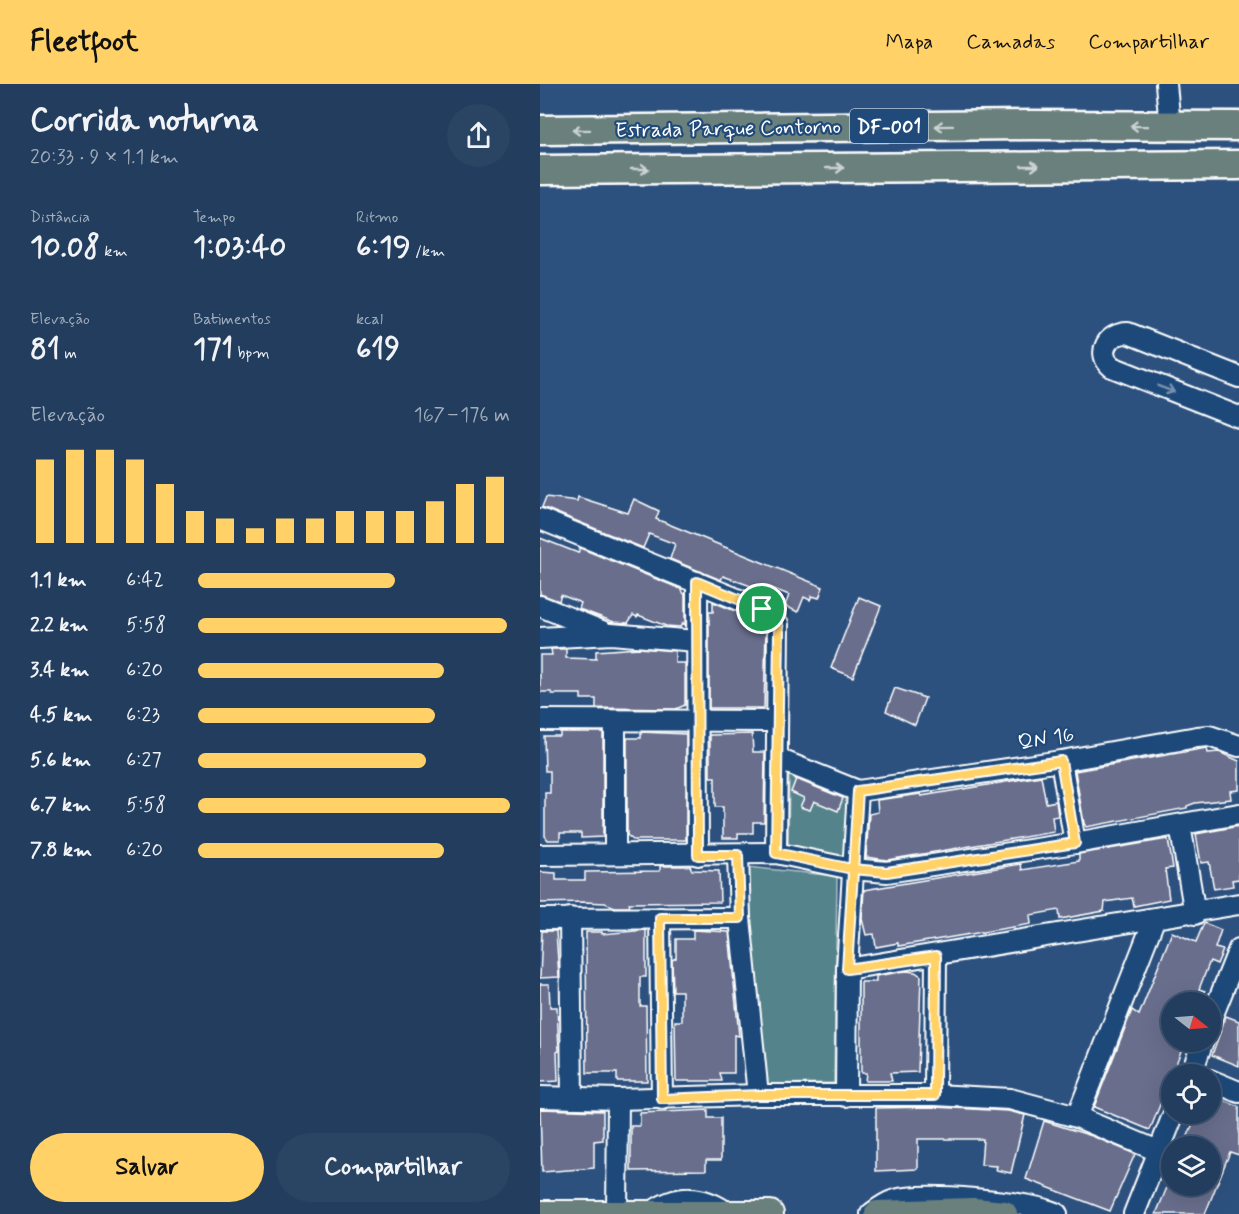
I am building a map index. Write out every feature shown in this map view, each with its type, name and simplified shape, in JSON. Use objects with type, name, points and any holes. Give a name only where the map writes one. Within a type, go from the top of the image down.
[{"type":"highway","name":"Estrada Parque Contorno","points":[[540,130],[1032,125],[1239,126]]},
{"type":"highway","name":"Estrada Parque Contorno","points":[[540,170],[1239,165]]},
{"type":"main road","points":[[878,1214],[973,1211],[1004,1214]]},
{"type":"main road","points":[[540,1214],[770,1214]]},
{"type":"street","points":[[1166,84],[1170,126]]},
{"type":"street","points":[[1239,377],[1128,333],[1119,333],[1110,338],[1103,354],[1105,361],[1112,367],[1239,417]]},
{"type":"street","points":[[540,519],[762,609],[778,624],[776,853]]},
{"type":"street","points":[[697,582],[698,855]]},
{"type":"street","points":[[540,606],[611,634]]},
{"type":"street","points":[[540,638],[611,634],[696,641]]},
{"type":"street","points":[[540,720],[777,721]]},
{"type":"street","points":[[615,721],[615,854]]},
{"type":"street","name":"QN 16","points":[[858,791],[1061,761],[1197,737],[1209,736],[1239,746]]},
{"type":"street","points":[[778,759],[858,791],[847,969],[846,1096]]},
{"type":"street","points":[[1061,761],[1075,843]]},
{"type":"street","points":[[540,855],[776,853],[852,869],[887,872],[1075,843],[1239,814]]},
{"type":"street","points":[[1180,825],[1195,914]]},
{"type":"street","points":[[738,855],[740,918],[758,1095]]},
{"type":"street","points":[[847,969],[1195,914],[1239,904]]},
{"type":"street","points":[[570,918],[572,1098]]},
{"type":"street","points":[[660,918],[662,1099]]},
{"type":"street","points":[[540,919],[740,918]]},
{"type":"street","points":[[1077,1117],[1154,920]]},
{"type":"street","points":[[1221,994],[1239,949]]},
{"type":"street","points":[[935,1095],[936,956]]},
{"type":"street","points":[[1221,1085],[1239,1092]]},
{"type":"street","points":[[540,1098],[662,1099],[758,1095],[935,1095],[1010,1099],[1077,1117],[1158,1151]]},
{"type":"street","points":[[617,1213],[618,1099]]},
{"type":"street","points":[[1134,1214],[1169,1124]]},
{"type":"street","points":[[871,1214],[883,1204],[898,1199],[947,1198],[1022,1203],[1057,1214]]},
{"type":"street","points":[[540,1208],[548,1214]]},
{"type":"green space","points":[[789,773],[852,799],[843,861],[788,845]]},
{"type":"green space","points":[[746,867],[837,876],[834,1083],[765,1084]]},
{"type":"building","points":[[546,497],[577,501],[578,497],[628,513],[634,499],[659,511],[656,519],[823,587],[819,598],[812,596],[810,600],[804,597],[798,612],[785,606],[789,595],[764,585],[762,590],[723,576],[721,580],[670,559],[675,544],[649,534],[643,548],[542,507]]},
{"type":"building","points":[[540,538],[578,553],[580,548],[681,589],[685,595],[685,627],[683,623],[680,627],[666,626],[638,615],[637,617],[633,615],[628,623],[614,622],[579,609],[581,603],[561,595],[559,601],[540,594]]},
{"type":"building","points":[[859,597],[881,606],[853,677],[831,668]]},
{"type":"building","points":[[713,602],[755,619],[758,627],[766,629],[764,708],[709,708],[709,612],[713,612]]},
{"type":"building","points":[[639,648],[675,651],[675,663],[685,663],[685,705],[676,709],[596,708],[596,699],[581,699],[581,694],[540,692],[540,655],[552,655],[551,649],[566,649],[566,658],[596,659],[596,651]]},
{"type":"building","points":[[895,688],[925,698],[915,725],[886,711]]},
{"type":"building","points":[[560,732],[603,732],[603,837],[581,838],[581,833],[560,833],[560,840],[548,840],[545,836],[545,793],[550,793],[550,771],[545,771],[544,736],[560,736]]},
{"type":"building","points":[[641,732],[686,734],[686,840],[633,840],[627,835],[627,738],[641,738]]},
{"type":"building","points":[[752,734],[753,752],[765,752],[764,822],[753,822],[753,833],[738,833],[738,838],[723,838],[723,807],[715,807],[715,777],[710,777],[710,735]]},
{"type":"building","points":[[1207,748],[1208,753],[1219,752],[1239,761],[1239,790],[1230,791],[1231,799],[1195,803],[1187,808],[1086,827],[1075,771]]},
{"type":"building","points":[[1041,776],[1046,803],[1056,801],[1058,816],[1052,817],[1054,832],[887,860],[866,857],[869,814],[878,812],[877,800],[921,794],[921,796]]},
{"type":"building","points":[[796,779],[843,798],[838,811],[814,801],[810,810],[800,807],[804,798],[791,792]]},
{"type":"building","points":[[1239,826],[1239,879],[1232,880],[1233,886],[1214,889],[1209,862],[1201,863],[1196,834]]},
{"type":"building","points":[[1168,839],[1173,868],[1165,869],[1169,899],[1134,906],[1132,898],[1105,902],[1104,911],[1060,919],[1059,910],[1030,915],[1031,924],[898,946],[898,943],[876,947],[874,934],[866,935],[862,919],[864,890],[1021,864],[1022,870],[1079,861],[1079,854]]},
{"type":"building","points":[[660,866],[690,866],[692,870],[719,871],[720,902],[629,903],[630,907],[585,902],[540,903],[540,872],[556,873],[556,880],[585,880],[585,872],[660,871]]},
{"type":"building","points":[[1204,923],[1221,930],[1215,948],[1223,950],[1217,964],[1210,961],[1199,989],[1205,992],[1161,992],[1161,1052],[1181,1052],[1176,1064],[1161,1064],[1161,1102],[1150,1130],[1094,1107],[1132,1010],[1139,1015],[1172,932],[1196,942]]},
{"type":"building","points":[[646,930],[646,977],[640,977],[640,1006],[646,1006],[647,1081],[617,1081],[617,1073],[587,1073],[586,932],[602,932],[602,934]]},
{"type":"building","points":[[693,930],[729,932],[739,1036],[734,1035],[734,1073],[720,1073],[722,1081],[676,1081],[675,1021],[682,1021],[682,991],[673,991],[672,960],[676,958],[676,939],[693,939]]},
{"type":"building","points":[[542,931],[556,931],[559,977],[540,978]]},
{"type":"building","points":[[906,971],[915,972],[921,976],[918,1072],[890,1073],[892,1081],[865,1081],[866,1073],[861,1073],[861,982],[876,982],[876,976]]},
{"type":"building","points":[[540,984],[549,984],[550,1007],[557,1007],[558,1081],[540,1082]]},
{"type":"building","points":[[1226,1016],[1239,1021],[1239,1066],[1212,1055],[1213,1052],[1221,1052],[1221,1030]]},
{"type":"building","points":[[1221,1100],[1239,1107],[1239,1155],[1230,1152],[1221,1174],[1221,1136],[1188,1136],[1193,1124],[1221,1124]]},
{"type":"building","points":[[935,1107],[1008,1111],[1025,1115],[1011,1173],[996,1170],[997,1166],[981,1165],[983,1139],[918,1139],[918,1169],[876,1171],[876,1108]]},
{"type":"building","points":[[540,1109],[603,1111],[603,1140],[594,1141],[594,1168],[542,1172]]},
{"type":"building","points":[[708,1110],[708,1118],[721,1118],[721,1160],[706,1160],[706,1170],[631,1171],[631,1126],[640,1126],[640,1113]]},
{"type":"building","points":[[1044,1121],[1092,1136],[1135,1154],[1110,1211],[1026,1179]]},
{"type":"building","points":[[1163,1196],[1212,1196],[1205,1214],[1156,1214]]},
{"type":"route","points":[[762,609],[697,582],[698,855],[738,855],[740,918],[660,918],[662,1099],[758,1095],[935,1095],[936,956],[847,969],[852,869],[858,791],[1061,761],[1075,843],[887,872],[852,869],[776,853],[779,632],[778,624],[772,615],[762,609]]}]
